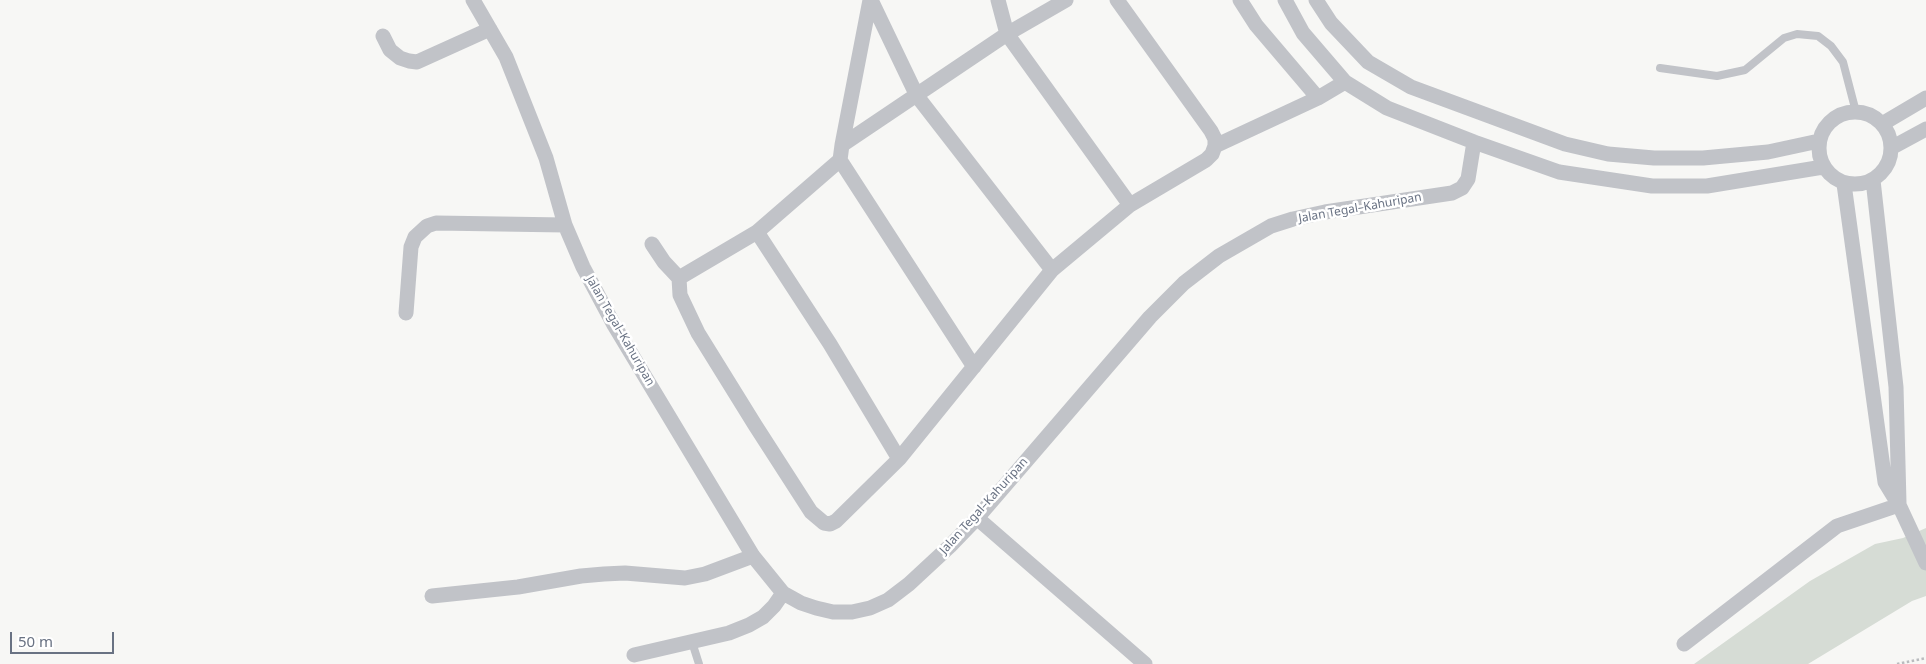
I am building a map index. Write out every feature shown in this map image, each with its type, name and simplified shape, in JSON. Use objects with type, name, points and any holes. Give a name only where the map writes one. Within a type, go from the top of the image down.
[{"type":"street","name":"Jalan Tegal–Kahuripan","points":[[474,0],[506,57],[546,158],[565,225],[583,267],[614,325],[753,556],[783,593],[800,603],[833,612],[852,612],[870,608],[888,600],[909,584],[977,518],[1150,317],[1184,283],[1219,256],[1271,226],[1293,219],[1325,212],[1452,193],[1462,188],[1468,179],[1474,142]]},
{"type":"street","points":[[871,0],[916,96],[1052,270]]},
{"type":"street","points":[[871,0],[841,153],[974,367]]},
{"type":"street","points":[[998,0],[1006,34],[1130,205]]},
{"type":"street","points":[[679,278],[757,232],[841,153],[916,96],[1006,34],[1066,0]]},
{"type":"street","points":[[652,244],[664,262],[679,278],[680,295],[698,333],[812,512],[826,524],[836,522],[899,458],[1052,270],[1130,205],[1206,160],[1212,154],[1215,139],[1211,131],[1117,0]]},
{"type":"street","points":[[1240,0],[1256,25],[1318,98]]},
{"type":"street","points":[[1285,0],[1303,33],[1345,82],[1387,108],[1474,142],[1559,172],[1652,186],[1706,186],[1823,167]]},
{"type":"street","points":[[1316,0],[1331,24],[1368,62],[1411,87],[1565,144],[1618,154],[1654,158],[1703,158],[1768,152],[1819,141]]},
{"type":"street","points":[[383,36],[390,50],[400,58],[417,62],[490,29]]},
{"type":"street","points":[[1215,146],[1318,98],[1345,82]]},
{"type":"street","points":[[1882,124],[1926,98]]},
{"type":"street","points":[[1856,112],[1870,115],[1882,124],[1889,135],[1891,148],[1886,167],[1873,180],[1859,185],[1844,184],[1832,177],[1823,167],[1819,154],[1819,141],[1826,126],[1839,115],[1856,112]]},
{"type":"street","points":[[1891,148],[1926,129]]},
{"type":"street","points":[[1873,180],[1896,387],[1899,505]]},
{"type":"street","points":[[1844,184],[1884,482],[1899,505],[1908,528],[1926,563]]},
{"type":"street","points":[[406,313],[411,247],[415,237],[427,226],[436,223],[565,225]]},
{"type":"street","points":[[757,232],[830,344],[899,458]]},
{"type":"street","points":[[1684,644],[1837,526],[1899,505]]},
{"type":"street","points":[[977,518],[1145,664]]},
{"type":"street","points":[[432,596],[518,587],[604,574],[625,573],[685,578],[705,574],[753,556]]},
{"type":"street","points":[[634,655],[729,633],[749,625],[768,612],[783,593]]},
{"type":"lane","points":[[1660,68],[1717,76],[1745,70],[1784,38],[1797,34],[1818,36],[1831,46],[1843,62],[1856,112]]},
{"type":"lane","points":[[692,642],[699,664]]},
{"type":"path","points":[[1897,664],[1926,658]]},
{"type":"shaded area","points":[[1926,528],[1926,596],[1912,601],[1808,664],[1694,664],[1810,581],[1875,544],[1903,538]]}]
